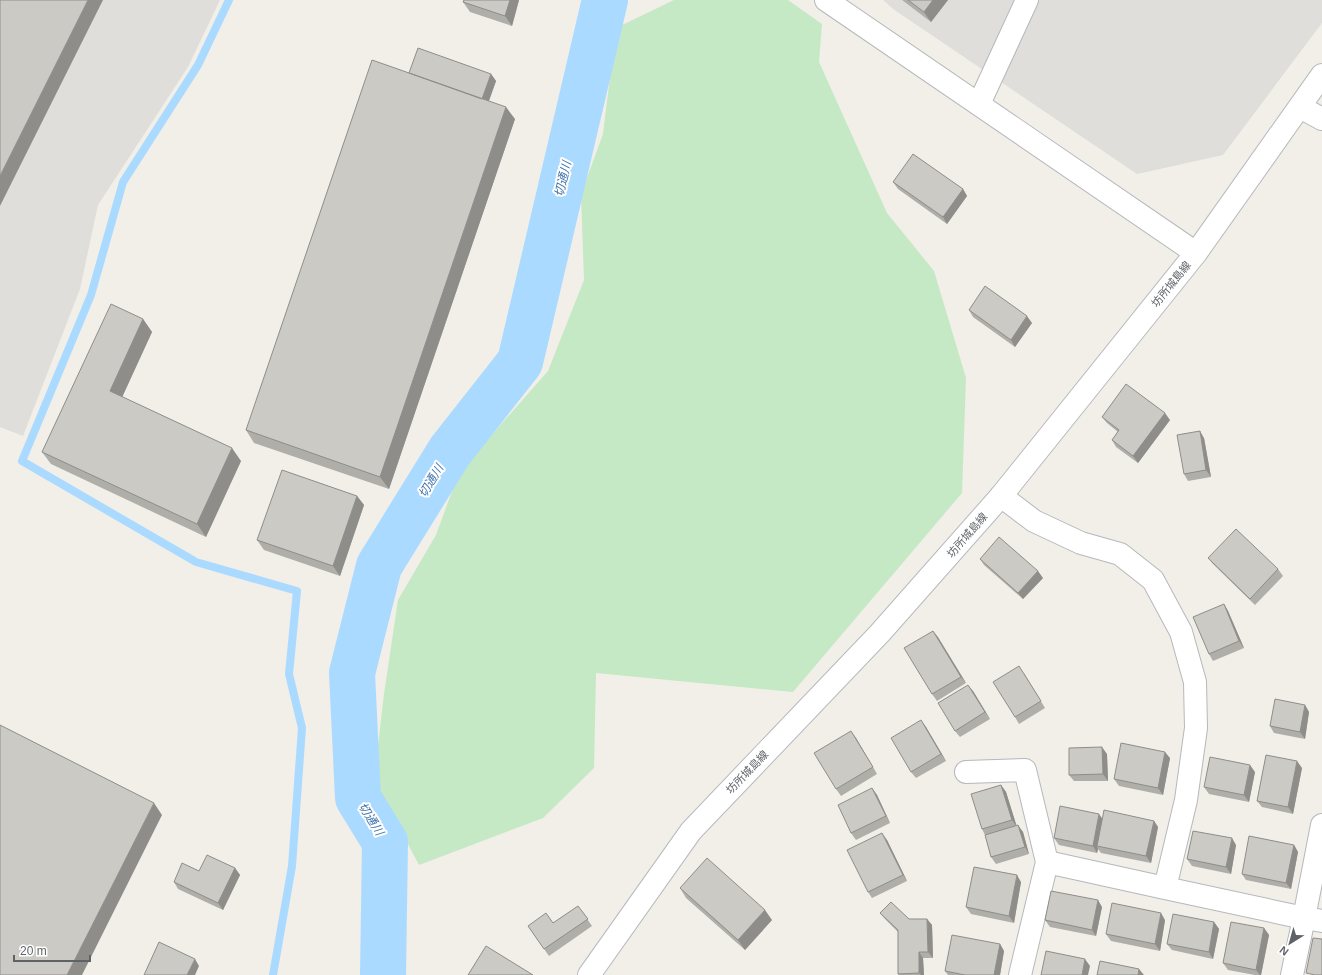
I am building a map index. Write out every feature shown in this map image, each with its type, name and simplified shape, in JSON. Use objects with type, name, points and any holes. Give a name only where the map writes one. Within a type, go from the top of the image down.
[{"type":"street","points":[[826,0],[1196,253]]},
{"type":"street","points":[[979,104],[1027,0]]},
{"type":"street","name":"坊所城島線","points":[[590,975],[691,831],[880,633],[1001,496],[1196,253],[1322,75]]},
{"type":"street","points":[[1300,107],[1322,119]]},
{"type":"street","points":[[1001,496],[1034,521],[1081,543],[1120,554],[1153,580],[1181,632],[1194,682],[1196,728],[1186,800],[1165,888]]},
{"type":"street","points":[[966,772],[1025,770],[1048,862],[1020,975]]},
{"type":"street","points":[[1292,975],[1313,919],[1322,825]]},
{"type":"street","points":[[1048,862],[1313,919]]},
{"type":"shaded area","points":[[0,0],[220,0],[188,67],[98,205],[80,289],[23,436],[0,427]]},
{"type":"shaded area","points":[[883,0],[1322,0],[1322,23],[1223,155],[1137,174],[893,9]]},
{"type":"green space","points":[[674,0],[788,0],[822,24],[819,62],[887,213],[934,271],[966,378],[962,493],[793,692],[596,673],[594,768],[543,818],[419,865],[374,780],[384,694],[398,600],[436,535],[459,472],[548,371],[584,280],[581,194],[603,134],[616,28]]},
{"type":"building","points":[[0,0],[88,0],[0,176]]},
{"type":"building","points":[[464,0],[510,0],[505,16],[463,2]]},
{"type":"building","points":[[908,0],[933,0],[924,12]]},
{"type":"building","points":[[418,48],[491,74],[482,99],[409,73]]},
{"type":"building","points":[[372,60],[506,107],[380,477],[246,430]]},
{"type":"building","points":[[913,154],[963,189],[943,217],[893,182]]},
{"type":"building","points":[[985,286],[1027,316],[1011,340],[969,310]]},
{"type":"building","points":[[111,304],[143,319],[110,391],[232,448],[197,524],[42,452]]},
{"type":"building","points":[[1126,384],[1165,413],[1133,456],[1112,440],[1119,430],[1102,417]]},
{"type":"building","points":[[1200,431],[1206,470],[1184,474],[1177,435]]},
{"type":"building","points":[[282,470],[357,496],[333,566],[257,540]]},
{"type":"building","points":[[1236,529],[1278,569],[1250,599],[1208,558]]},
{"type":"building","points":[[999,537],[1038,571],[1018,593],[980,559]]},
{"type":"building","points":[[1224,604],[1239,641],[1209,654],[1193,617]]},
{"type":"building","points":[[933,631],[961,677],[932,694],[904,648]]},
{"type":"building","points":[[1019,666],[1041,701],[1015,717],[993,682]]},
{"type":"building","points":[[968,685],[985,712],[955,731],[938,703]]},
{"type":"building","points":[[1275,699],[1305,705],[1300,732],[1270,726]]},
{"type":"building","points":[[921,720],[941,754],[911,772],[891,738]]},
{"type":"building","points":[[0,725],[154,803],[67,975],[0,975]]},
{"type":"building","points":[[851,731],[873,767],[836,789],[814,753]]},
{"type":"building","points":[[1121,743],[1165,752],[1158,788],[1114,779]]},
{"type":"building","points":[[1102,747],[1103,774],[1069,775],[1069,748]]},
{"type":"building","points":[[1266,755],[1297,761],[1288,807],[1257,801]]},
{"type":"building","points":[[1210,757],[1250,765],[1244,795],[1204,787]]},
{"type":"building","points":[[1001,785],[1012,820],[982,829],[971,794]]},
{"type":"building","points":[[872,788],[886,816],[851,833],[838,805]]},
{"type":"building","points":[[1060,806],[1099,814],[1093,846],[1054,838]]},
{"type":"building","points":[[1104,810],[1154,821],[1146,856],[1097,846]]},
{"type":"building","points":[[1018,825],[1025,847],[991,857],[985,835]]},
{"type":"building","points":[[1193,831],[1232,838],[1226,867],[1187,859]]},
{"type":"building","points":[[882,833],[903,875],[868,892],[847,850]]},
{"type":"building","points":[[1249,836],[1294,845],[1286,883],[1242,874]]},
{"type":"building","points":[[207,855],[235,868],[218,903],[174,882],[182,863],[199,871]]},
{"type":"building","points":[[707,858],[765,910],[738,940],[680,888]]},
{"type":"building","points":[[974,867],[1017,875],[1009,916],[966,907]]},
{"type":"building","points":[[1051,891],[1098,900],[1092,930],[1045,920]]},
{"type":"building","points":[[891,902],[909,919],[927,919],[928,952],[919,952],[919,973],[898,974],[898,930],[880,913]]},
{"type":"building","points":[[1112,903],[1161,913],[1155,944],[1106,934]]},
{"type":"building","points":[[578,906],[588,919],[544,949],[528,926],[546,913],[553,923]]},
{"type":"building","points":[[1173,914],[1214,922],[1209,952],[1167,944]]},
{"type":"building","points":[[1231,922],[1264,928],[1256,970],[1223,963]]},
{"type":"building","points":[[952,935],[1000,944],[994,975],[965,975],[945,971]]},
{"type":"building","points":[[1313,938],[1322,939],[1322,975],[1306,973]]},
{"type":"building","points":[[159,942],[195,959],[187,975],[144,975]]},
{"type":"building","points":[[486,946],[533,975],[468,975]]},
{"type":"building","points":[[1046,951],[1085,959],[1082,975],[1041,975]]},
{"type":"building","points":[[1100,961],[1139,969],[1138,975],[1097,975]]},
{"type":"waterway","points":[[229,0],[198,65],[123,182],[91,295],[22,461],[196,562],[297,591],[289,674],[302,728],[292,866],[273,975]]},
{"type":"waterway","name":"切通川","points":[[383,975],[385,842],[358,798],[352,673],[379,566],[450,451],[520,362],[605,0]]}]
